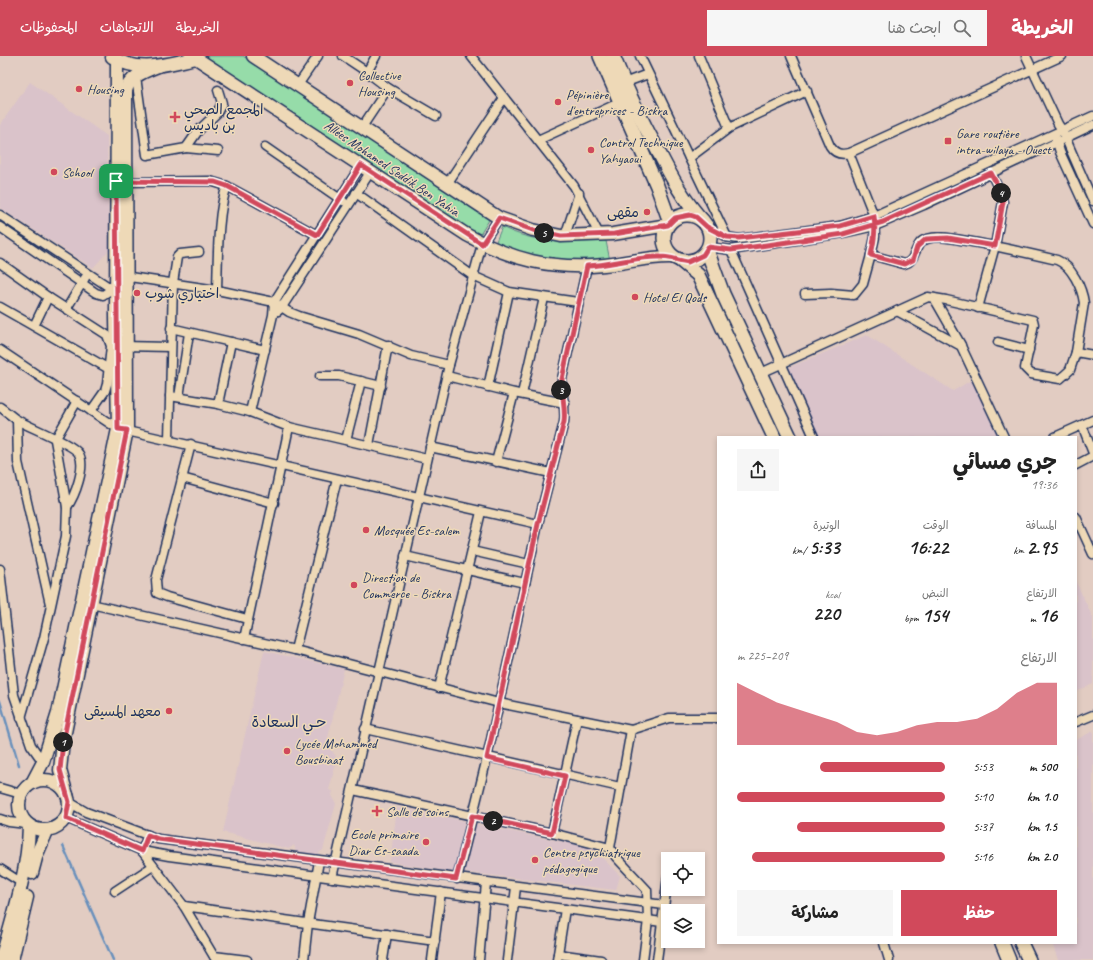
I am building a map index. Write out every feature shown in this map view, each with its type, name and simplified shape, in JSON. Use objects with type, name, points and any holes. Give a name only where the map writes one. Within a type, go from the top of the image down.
[{"type":"main road","points":[[600,56],[657,186],[669,224]]},
{"type":"main road","points":[[613,56],[624,83],[678,190],[687,204],[705,224],[710,241],[707,249],[696,260],[688,262],[677,259]]},
{"type":"main road","points":[[705,224],[690,215],[682,215],[669,224],[664,236],[664,244],[668,252],[698,275],[774,436]]},
{"type":"main road","points":[[707,249],[723,294],[790,436]]},
{"type":"main road","points":[[1002,944],[1009,960]]},
{"type":"main road","points":[[1021,944],[1028,960]]},
{"type":"street","name":"Allées Mohamed Seddik Ben Yahia","points":[[253,56],[499,218],[533,230],[565,236],[599,234],[669,224]]},
{"type":"street","points":[[298,85],[318,56]]},
{"type":"street","points":[[343,56],[388,88],[436,116]]},
{"type":"street","points":[[367,72],[376,56]]},
{"type":"street","points":[[471,56],[580,193],[599,234]]},
{"type":"street","points":[[640,56],[727,237]]},
{"type":"street","points":[[699,56],[729,128]]},
{"type":"street","points":[[791,56],[833,150],[842,154],[849,153],[1062,56]]},
{"type":"street","points":[[1026,56],[1090,185],[1093,201]]},
{"type":"street","name":"Allées Mohamed Seddik Ben Yahia","points":[[114,58],[140,67],[158,66],[197,57],[482,244],[496,251],[535,263],[557,266],[603,265],[659,257],[677,259]]},
{"type":"street","points":[[114,58],[122,182]]},
{"type":"street","points":[[0,819],[28,825],[39,831],[47,831],[61,824],[66,818],[68,798],[60,770],[62,749],[92,604],[122,429],[122,346],[119,290],[122,276],[122,182],[126,91],[129,83],[136,77],[158,66]]},
{"type":"street","points":[[624,83],[648,74]]},
{"type":"street","points":[[136,77],[147,155],[186,148],[218,151]]},
{"type":"street","points":[[362,128],[388,88]]},
{"type":"street","points":[[186,148],[198,131],[217,113],[222,103],[218,90]]},
{"type":"street","points":[[689,158],[729,128],[807,91]]},
{"type":"street","points":[[447,184],[504,98]]},
{"type":"street","points":[[538,140],[621,102]]},
{"type":"street","points":[[705,224],[727,237],[739,238],[840,226],[874,216],[1054,134],[1060,127],[1093,116]]},
{"type":"street","points":[[707,249],[731,250],[843,234],[875,226],[924,205],[1093,125]]},
{"type":"street","points":[[1054,134],[1093,224]]},
{"type":"street","points":[[265,148],[340,198],[348,205]]},
{"type":"street","points":[[805,294],[830,293],[850,295],[857,293],[863,284],[871,255],[875,226],[874,216],[849,153]]},
{"type":"street","points":[[274,315],[282,307],[356,193],[366,168]]},
{"type":"street","points":[[250,412],[264,350],[274,315],[274,302],[340,198],[366,168]]},
{"type":"street","points":[[978,308],[995,246],[1003,202],[1002,194],[991,173]]},
{"type":"street","points":[[122,182],[210,181],[227,186],[317,235]]},
{"type":"street","points":[[217,290],[218,250],[224,195],[227,186]]},
{"type":"street","points":[[356,193],[473,276],[509,292],[578,302]]},
{"type":"street","points":[[565,236],[580,193]]},
{"type":"street","points":[[0,215],[87,274],[119,290]]},
{"type":"street","points":[[332,878],[449,365],[482,244],[499,218]]},
{"type":"street","points":[[0,227],[100,295],[119,290]]},
{"type":"street","points":[[761,373],[897,312],[918,301],[934,298],[1033,320],[1025,368],[1027,371],[1031,374],[1060,379],[1070,370],[1076,352],[1084,303],[1083,296],[1066,264],[1057,260],[995,246],[939,238],[926,239],[921,242],[913,260],[904,264],[871,255]]},
{"type":"street","points":[[731,250],[814,436]]},
{"type":"street","points":[[169,439],[170,347],[173,283],[177,257],[180,254],[199,252]]},
{"type":"street","points":[[0,263],[48,297],[107,335],[111,346],[105,391],[91,411]]},
{"type":"street","points":[[456,879],[487,758],[538,524],[564,422],[565,403],[561,390],[562,379],[587,266]]},
{"type":"street","points":[[67,308],[87,274]]},
{"type":"street","points":[[122,276],[217,290],[274,302],[299,316],[360,334],[411,356],[449,365]]},
{"type":"street","points":[[488,387],[509,292]]},
{"type":"street","points":[[34,326],[48,297]]},
{"type":"street","points":[[496,462],[518,394],[544,298]]},
{"type":"street","points":[[934,298],[961,346],[1004,436]]},
{"type":"street","points":[[0,307],[109,369]]},
{"type":"street","points":[[897,312],[961,346]]},
{"type":"street","points":[[171,328],[264,350]]},
{"type":"street","points":[[179,397],[189,333]]},
{"type":"street","points":[[218,404],[231,342]]},
{"type":"street","points":[[998,342],[1029,350]]},
{"type":"street","points":[[369,445],[388,345]]},
{"type":"street","points":[[122,346],[170,347]]},
{"type":"street","points":[[0,350],[91,411],[122,429],[191,444],[282,467],[538,524]]},
{"type":"street","points":[[1076,352],[1093,355]]},
{"type":"street","points":[[320,376],[339,376],[381,386]]},
{"type":"street","points":[[447,376],[518,394],[565,403]]},
{"type":"street","points":[[346,440],[361,381]]},
{"type":"street","points":[[170,396],[218,404],[250,412],[290,427],[427,459]]},
{"type":"street","points":[[21,718],[51,607],[66,536],[67,507],[55,440],[77,401]]},
{"type":"street","points":[[0,407],[17,420],[76,450],[81,460],[76,490],[67,507]]},
{"type":"street","points":[[17,420],[18,462],[51,607]]},
{"type":"street","points":[[1057,436],[1093,420]]},
{"type":"street","points":[[1082,425],[1093,453]]},
{"type":"street","points":[[244,639],[247,619],[290,427]]},
{"type":"street","points":[[4,956],[28,856],[28,825],[19,810],[21,794],[32,783],[43,762],[58,713],[122,429]]},
{"type":"street","points":[[191,444],[156,580],[158,593],[167,598],[247,619]]},
{"type":"street","points":[[430,447],[551,473]]},
{"type":"street","points":[[1077,464],[1093,456]]},
{"type":"street","points":[[182,478],[274,503]]},
{"type":"street","points":[[295,650],[336,479]]},
{"type":"street","points":[[439,688],[481,512]]},
{"type":"street","points":[[1077,519],[1093,554]]},
{"type":"street","points":[[472,551],[529,564]]},
{"type":"street","points":[[405,556],[526,583]]},
{"type":"street","points":[[0,569],[10,675],[14,696],[31,745],[43,762]]},
{"type":"street","points":[[92,604],[295,650],[378,673],[499,703],[631,730],[669,718],[717,718]]},
{"type":"street","points":[[1077,722],[1093,715]]},
{"type":"street","points":[[552,833],[577,719]]},
{"type":"street","points":[[365,729],[565,776],[620,787]]},
{"type":"street","points":[[610,848],[631,730]]},
{"type":"street","points":[[32,783],[39,780],[52,781],[62,788],[68,798],[86,812],[158,839],[661,905]]},
{"type":"street","points":[[0,788],[21,794]]},
{"type":"street","points":[[353,790],[552,833],[610,848],[616,857],[644,886],[648,904],[648,920],[643,960]]},
{"type":"street","points":[[66,818],[142,851],[315,876],[661,922]]},
{"type":"street","points":[[4,956],[37,854],[47,831]]},
{"type":"street","points":[[142,851],[148,835]]},
{"type":"street","points":[[142,851],[184,906],[215,958],[247,960]]},
{"type":"street","points":[[304,960],[315,876],[319,861]]},
{"type":"street","points":[[116,891],[153,866]]},
{"type":"street","points":[[0,869],[22,883]]},
{"type":"street","points":[[479,960],[486,883]]},
{"type":"street","points":[[507,960],[516,887]]},
{"type":"street","points":[[432,960],[441,892]]},
{"type":"street","points":[[184,906],[435,941]]},
{"type":"street","points":[[565,909],[558,957],[601,960]]},
{"type":"street","points":[[657,960],[661,930]]},
{"type":"street","points":[[383,960],[387,934]]},
{"type":"street","points":[[884,944],[889,960]]},
{"type":"shaded area","name":"School","points":[[30,82],[107,136],[109,250],[93,268],[0,208],[0,125]]},
{"type":"shaded area","points":[[867,335],[953,391],[973,379],[1000,436],[819,436],[788,368]]},
{"type":"shaded area","points":[[1077,584],[1093,618],[1093,684],[1077,692]]},
{"type":"shaded area","name":"Lycée Mohammed Bousbiaat","points":[[264,651],[344,669],[327,742],[337,759],[329,790],[333,791],[332,795],[336,804],[323,850],[316,855],[296,852],[294,845],[289,849],[223,832]]},
{"type":"shaded area","points":[[1093,731],[1093,960],[1058,960],[1052,944],[1077,944],[1077,739]]},
{"type":"shaded area","name":"Ecole primaire Diar Es-saada","points":[[397,808],[465,821],[454,872],[390,862]]},
{"type":"shaded area","name":"Centre psychiatrique pédagogique","points":[[474,824],[593,848],[620,876],[616,890],[463,872]]},
{"type":"green space","points":[[243,56],[489,220],[478,238],[205,57]]},
{"type":"green space","points":[[502,227],[514,233],[552,241],[606,241],[610,261],[562,263],[494,246]]},
{"type":"waterway","points":[[0,701],[19,765]]},
{"type":"waterway","points":[[63,846],[113,960]]},
{"type":"place","name":"Collective Housing","points":[[350,83]]},
{"type":"place","name":"Housing","points":[[79,89]]},
{"type":"place","name":"Pépinière d'entreprises - Biskra","points":[[558,102]]},
{"type":"place","name":"المجمع الصحي بن باديس","points":[[175,117]]},
{"type":"place","name":"Gare routière intra-wilaya - Ouest","points":[[948,141]]},
{"type":"place","name":"Control Technique Yahyaoui","points":[[591,150]]},
{"type":"place","name":"School","points":[[54,172]]},
{"type":"place","name":"مقهى","points":[[647,212]]},
{"type":"place","name":"اختياري شوب","points":[[137,293]]},
{"type":"place","name":"Hotel El Qods","points":[[635,297]]},
{"type":"place","name":"Mosquée Es-salem","points":[[366,530]]},
{"type":"place","name":"Direction de Commerce - Biskra","points":[[354,585]]},
{"type":"place","name":"معهد المسيقى","points":[[169,711]]},
{"type":"place","name":"Lycée Mohammed Bousbiaat","points":[[287,751]]},
{"type":"place","name":"Salle de soins","points":[[377,811]]},
{"type":"place","name":"Ecole primaire Diar Es-saada","points":[[426,842]]},
{"type":"place","name":"Centre psychiatrique pédagogique","points":[[535,860]]},
{"type":"district","name":"حـي السعادة","points":[[289,722]]},
{"type":"route","points":[[116,181],[118,429],[127,430],[63,742],[60,770],[61,778],[69,802],[69,810],[66,818],[94,832],[142,851],[148,835],[158,839],[456,879],[472,816],[552,833],[565,776],[487,758],[538,524],[564,422],[565,403],[561,390],[562,379],[587,266],[659,257],[673,257],[681,261],[688,262],[696,260],[703,255],[708,247],[731,250],[843,234],[875,226],[924,205],[991,173],[1002,194],[1003,202],[995,246],[948,238],[926,239],[917,247],[913,260],[904,264],[871,255],[875,237],[875,226],[874,216],[840,226],[739,238],[727,237],[707,227],[703,221],[690,215],[682,215],[675,218],[668,225],[614,234],[561,236],[533,230],[499,218],[482,244],[361,165],[317,235],[227,186],[215,182],[116,181]]}]
